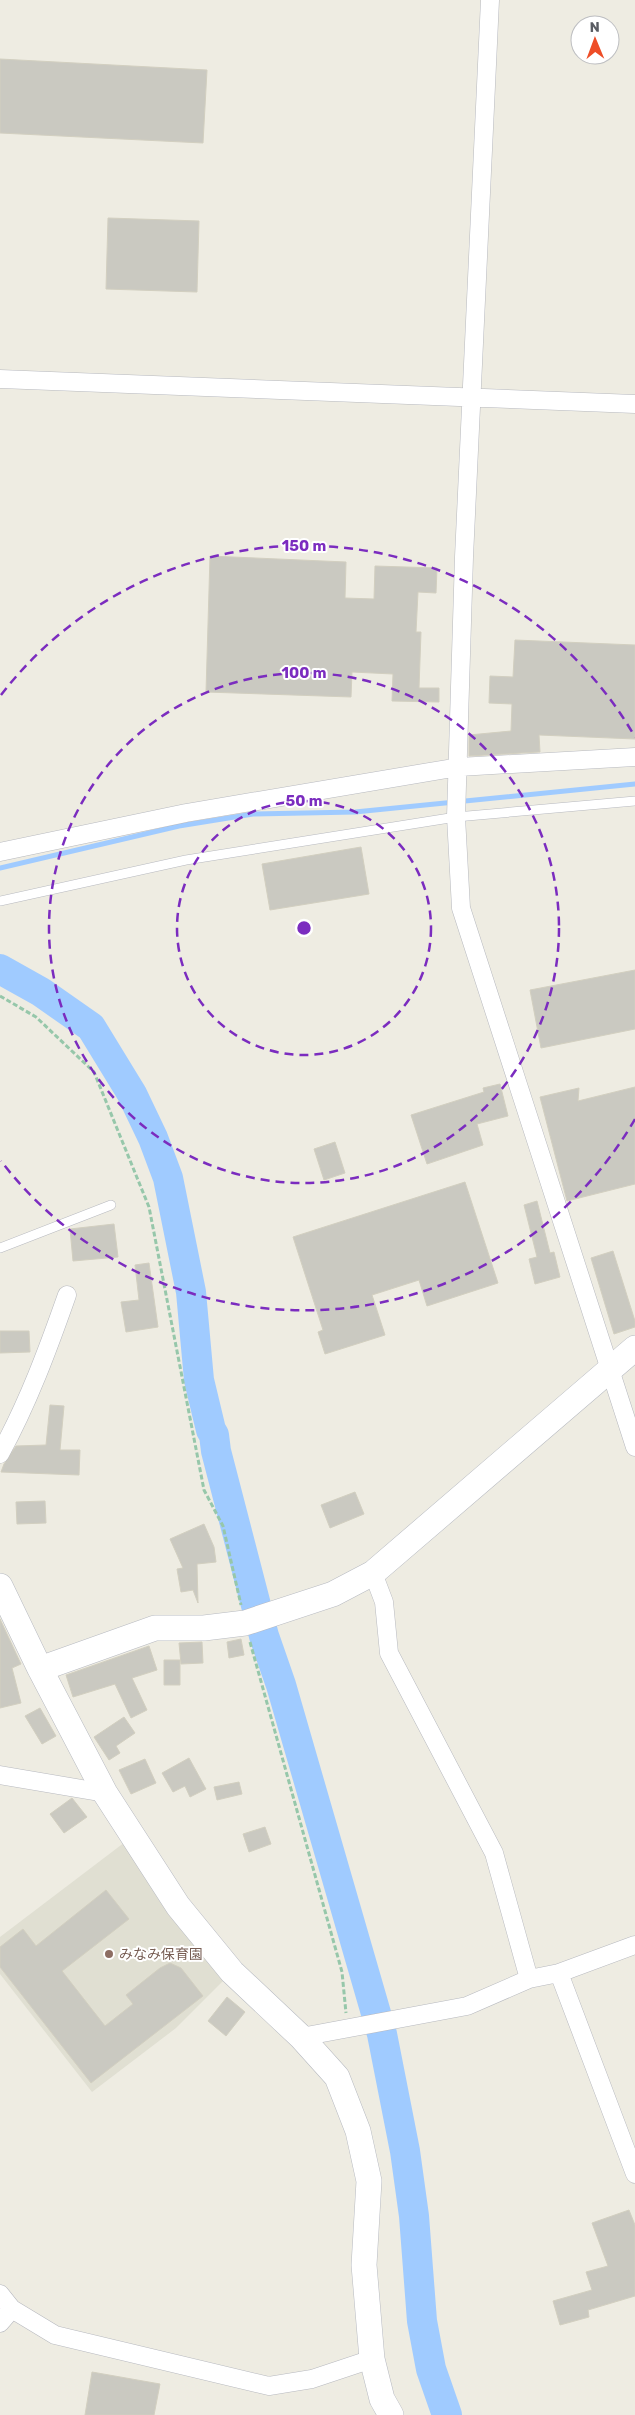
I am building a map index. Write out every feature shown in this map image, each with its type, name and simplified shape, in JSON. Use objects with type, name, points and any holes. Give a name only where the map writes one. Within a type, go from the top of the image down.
[{"type":"street","points":[[490,0],[464,557],[456,817],[461,908],[635,1447]]},
{"type":"street","points":[[0,379],[635,404]]},
{"type":"street","points":[[0,852],[186,813],[458,770],[635,757]]},
{"type":"street","points":[[0,1454],[15,1428],[46,1357],[67,1295]]},
{"type":"street","points":[[40,1670],[155,1628],[204,1628],[245,1624],[333,1594],[373,1573],[609,1368],[635,1348]]},
{"type":"street","points":[[373,1573],[384,1602],[389,1654],[494,1853],[529,1979]]},
{"type":"street","points":[[0,1586],[40,1670],[105,1793],[178,1906],[232,1972],[301,2037],[337,2077],[358,2130],[369,2181],[364,2265],[372,2359],[382,2399],[391,2415]]},
{"type":"street","points":[[0,1775],[105,1793]]},
{"type":"street","points":[[301,2037],[467,2006],[529,1979],[559,1973],[635,1945]]},
{"type":"street","points":[[559,1973],[635,2174]]},
{"type":"street","points":[[0,2294],[12,2308],[55,2335],[269,2386],[312,2379],[372,2359]]},
{"type":"street","points":[[0,2324],[12,2308]]},
{"type":"lane","points":[[0,901],[186,860],[456,817],[635,801]]},
{"type":"lane","points":[[0,1248],[111,1205]]},
{"type":"path","points":[[0,996],[36,1017],[94,1072],[149,1207],[204,1490],[223,1526],[245,1624],[342,1972],[348,2028]]},
{"type":"shaded area","name":"みなみ保育園","points":[[133,1836],[232,1972],[176,2028],[92,2092],[0,1974],[0,1937]]},
{"type":"building","points":[[0,59],[207,70],[203,143],[0,133]]},
{"type":"building","points":[[108,218],[199,221],[197,292],[106,289]]},
{"type":"building","points":[[210,556],[346,562],[345,598],[374,599],[375,566],[437,568],[436,593],[418,592],[416,632],[421,632],[419,688],[439,688],[439,702],[392,701],[393,674],[352,672],[351,697],[206,692]]},
{"type":"building","points":[[515,640],[635,645],[635,739],[539,735],[540,752],[469,756],[469,735],[511,731],[512,704],[489,703],[490,676],[513,677]]},
{"type":"building","points":[[361,847],[369,894],[270,910],[262,864]]},
{"type":"building","points":[[635,970],[635,1029],[541,1048],[530,990]]},
{"type":"building","points":[[500,1084],[508,1116],[477,1124],[483,1145],[427,1164],[411,1115],[484,1092],[483,1088]]},
{"type":"building","points":[[635,1087],[635,1184],[567,1201],[540,1097],[579,1088],[578,1101]]},
{"type":"building","points":[[335,1142],[345,1173],[324,1180],[314,1149]]},
{"type":"building","points":[[465,1182],[498,1283],[427,1306],[419,1280],[372,1295],[385,1335],[325,1354],[318,1332],[323,1330],[293,1237]]},
{"type":"building","points":[[537,1201],[550,1253],[554,1252],[560,1277],[535,1284],[529,1259],[537,1257],[524,1205]]},
{"type":"building","points":[[114,1224],[118,1257],[73,1261],[70,1229]]},
{"type":"building","points":[[613,1251],[635,1321],[635,1327],[614,1334],[591,1258]]},
{"type":"building","points":[[149,1263],[158,1327],[126,1332],[121,1302],[139,1300],[135,1265]]},
{"type":"building","points":[[0,1331],[29,1331],[30,1352],[0,1353]]},
{"type":"building","points":[[50,1405],[64,1406],[60,1450],[80,1450],[79,1475],[1,1472],[16,1446],[46,1445]]},
{"type":"building","points":[[355,1492],[364,1514],[330,1528],[321,1505]]},
{"type":"building","points":[[45,1501],[46,1523],[17,1524],[16,1502]]},
{"type":"building","points":[[204,1524],[214,1547],[216,1562],[197,1564],[198,1603],[193,1590],[181,1592],[177,1569],[183,1568],[170,1539]]},
{"type":"building","points":[[0,1619],[21,1664],[12,1668],[21,1703],[0,1708]]},
{"type":"building","points":[[241,1639],[244,1655],[229,1658],[227,1642]]},
{"type":"building","points":[[202,1642],[203,1663],[181,1664],[179,1643]]},
{"type":"building","points":[[149,1646],[157,1670],[132,1678],[147,1710],[131,1718],[115,1684],[73,1697],[66,1675]]},
{"type":"building","points":[[164,1660],[180,1660],[180,1685],[164,1685]]},
{"type":"building","points":[[40,1708],[56,1736],[42,1744],[25,1716]]},
{"type":"building","points":[[124,1717],[135,1733],[116,1746],[120,1753],[109,1760],[94,1737]]},
{"type":"building","points":[[189,1758],[206,1789],[190,1797],[185,1786],[173,1792],[162,1773]]},
{"type":"building","points":[[145,1759],[156,1783],[131,1794],[119,1770]]},
{"type":"building","points":[[239,1782],[242,1794],[217,1800],[214,1787]]},
{"type":"building","points":[[72,1798],[87,1817],[64,1833],[50,1814]]},
{"type":"building","points":[[265,1827],[271,1844],[249,1852],[243,1834]]},
{"type":"building","points":[[106,1890],[129,1919],[62,1971],[105,2026],[133,2004],[126,1995],[160,1968],[170,1963],[181,1968],[203,1996],[91,2083],[0,1967],[0,1947],[23,1929],[36,1946]]},
{"type":"building","points":[[227,1997],[245,2012],[226,2036],[208,2021]]},
{"type":"building","points":[[629,2210],[635,2225],[635,2296],[588,2310],[589,2317],[560,2325],[553,2301],[592,2290],[586,2272],[608,2266],[592,2223]]},
{"type":"building","points":[[92,2372],[160,2384],[154,2415],[85,2415]]},
{"type":"waterway","points":[[0,868],[179,826],[253,814],[355,812],[635,784]]},
{"type":"waterway","points":[[0,969],[41,992],[91,1027],[132,1094],[153,1138],[168,1178],[191,1292],[199,1380],[211,1430],[214,1435],[216,1451],[264,1636],[281,1685],[382,2034],[405,2151],[414,2216],[422,2321],[431,2369],[447,2415]]},
{"type":"place","name":"みなみ保育園","points":[[109,1954]]}]
